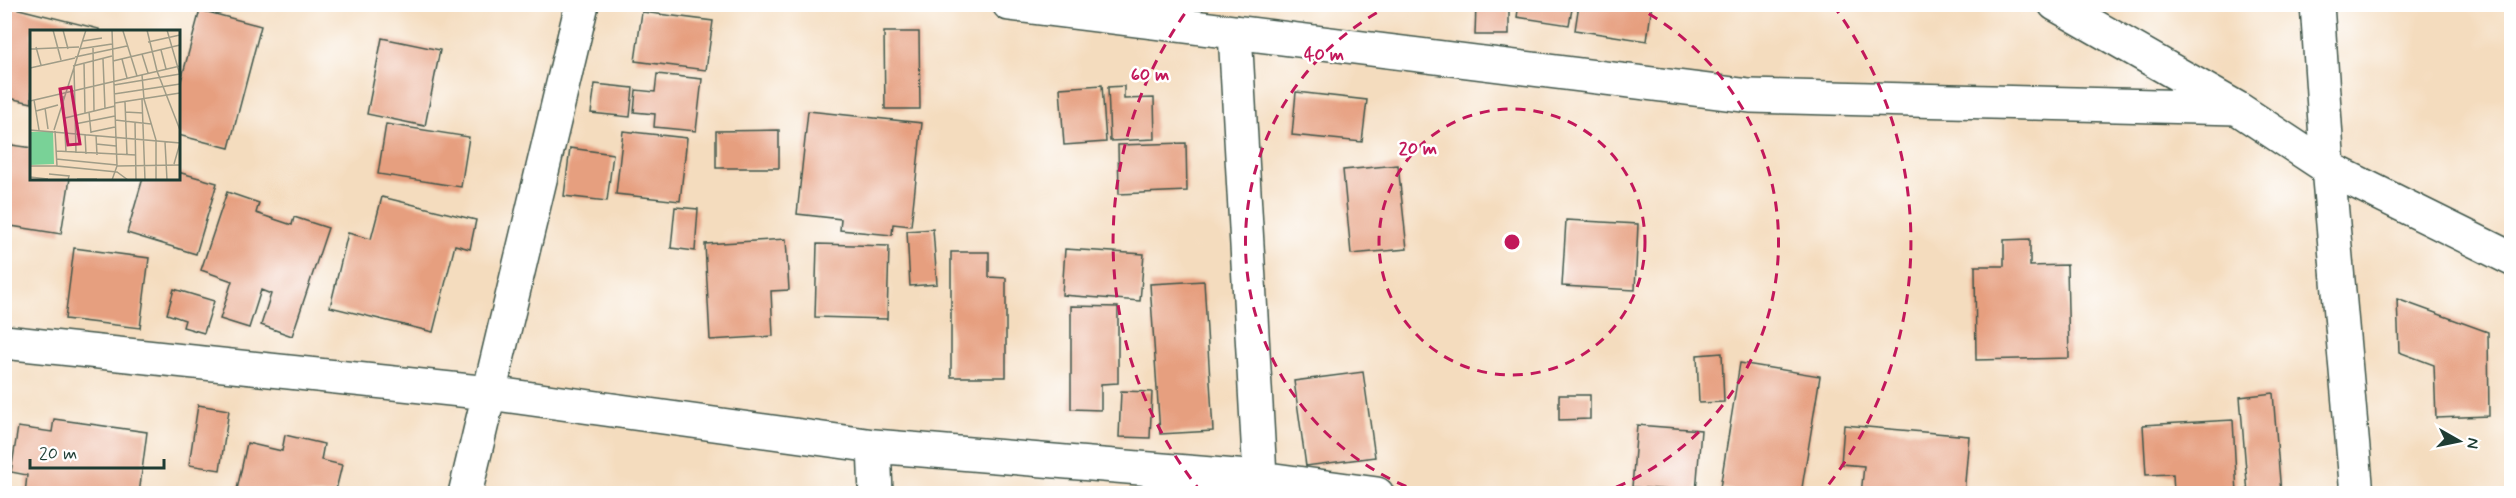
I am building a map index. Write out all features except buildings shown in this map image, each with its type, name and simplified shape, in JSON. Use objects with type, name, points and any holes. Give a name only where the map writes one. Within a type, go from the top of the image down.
[{"type":"street","points":[[465,494],[582,4]]},
{"type":"street","points":[[1009,4],[1750,96],[2237,108]]},
{"type":"street","points":[[2055,4],[2237,108],[2328,168],[2511,259]]},
{"type":"street","points":[[2317,4],[2328,168],[2357,494]]},
{"type":"street","points":[[1235,32],[1260,486]]},
{"type":"street","points":[[4,342],[489,393],[874,446],[1260,486],[1377,494]]},
{"type":"street","points":[[874,446],[876,494]]}]
